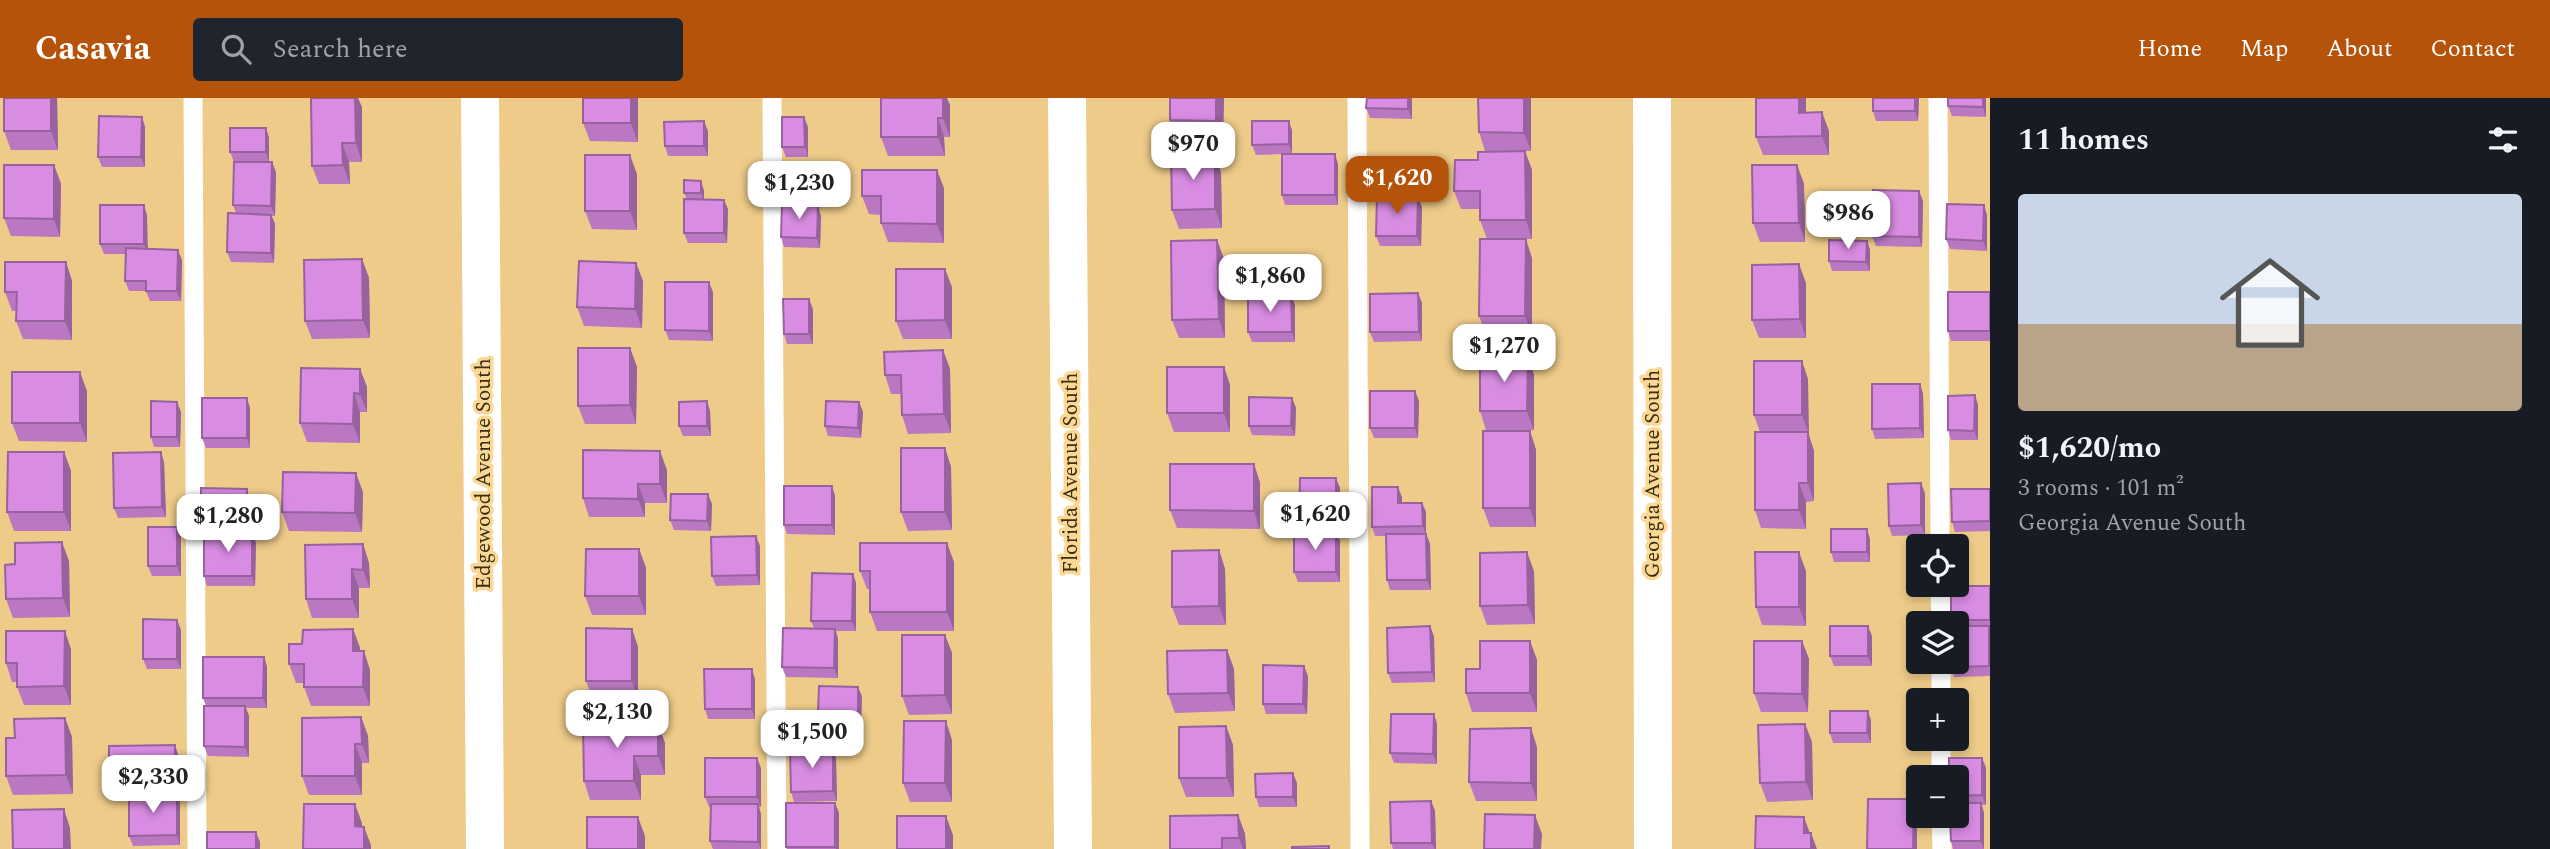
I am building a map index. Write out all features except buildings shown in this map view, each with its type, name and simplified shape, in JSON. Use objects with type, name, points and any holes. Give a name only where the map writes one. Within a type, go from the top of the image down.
[{"type":"street","name":"Edgewood Avenue South","points":[[480,98],[485,849]]},
{"type":"street","name":"Florida Avenue South","points":[[1067,98],[1073,849]]},
{"type":"street","name":"Georgia Avenue South","points":[[1652,98],[1653,849]]},
{"type":"lane","points":[[193,98],[197,849]]},
{"type":"lane","points":[[772,98],[777,849]]},
{"type":"lane","points":[[1357,98],[1360,849]]},
{"type":"lane","points":[[1938,98],[1940,534]]},
{"type":"lane","points":[[1941,828],[1942,849]]}]
